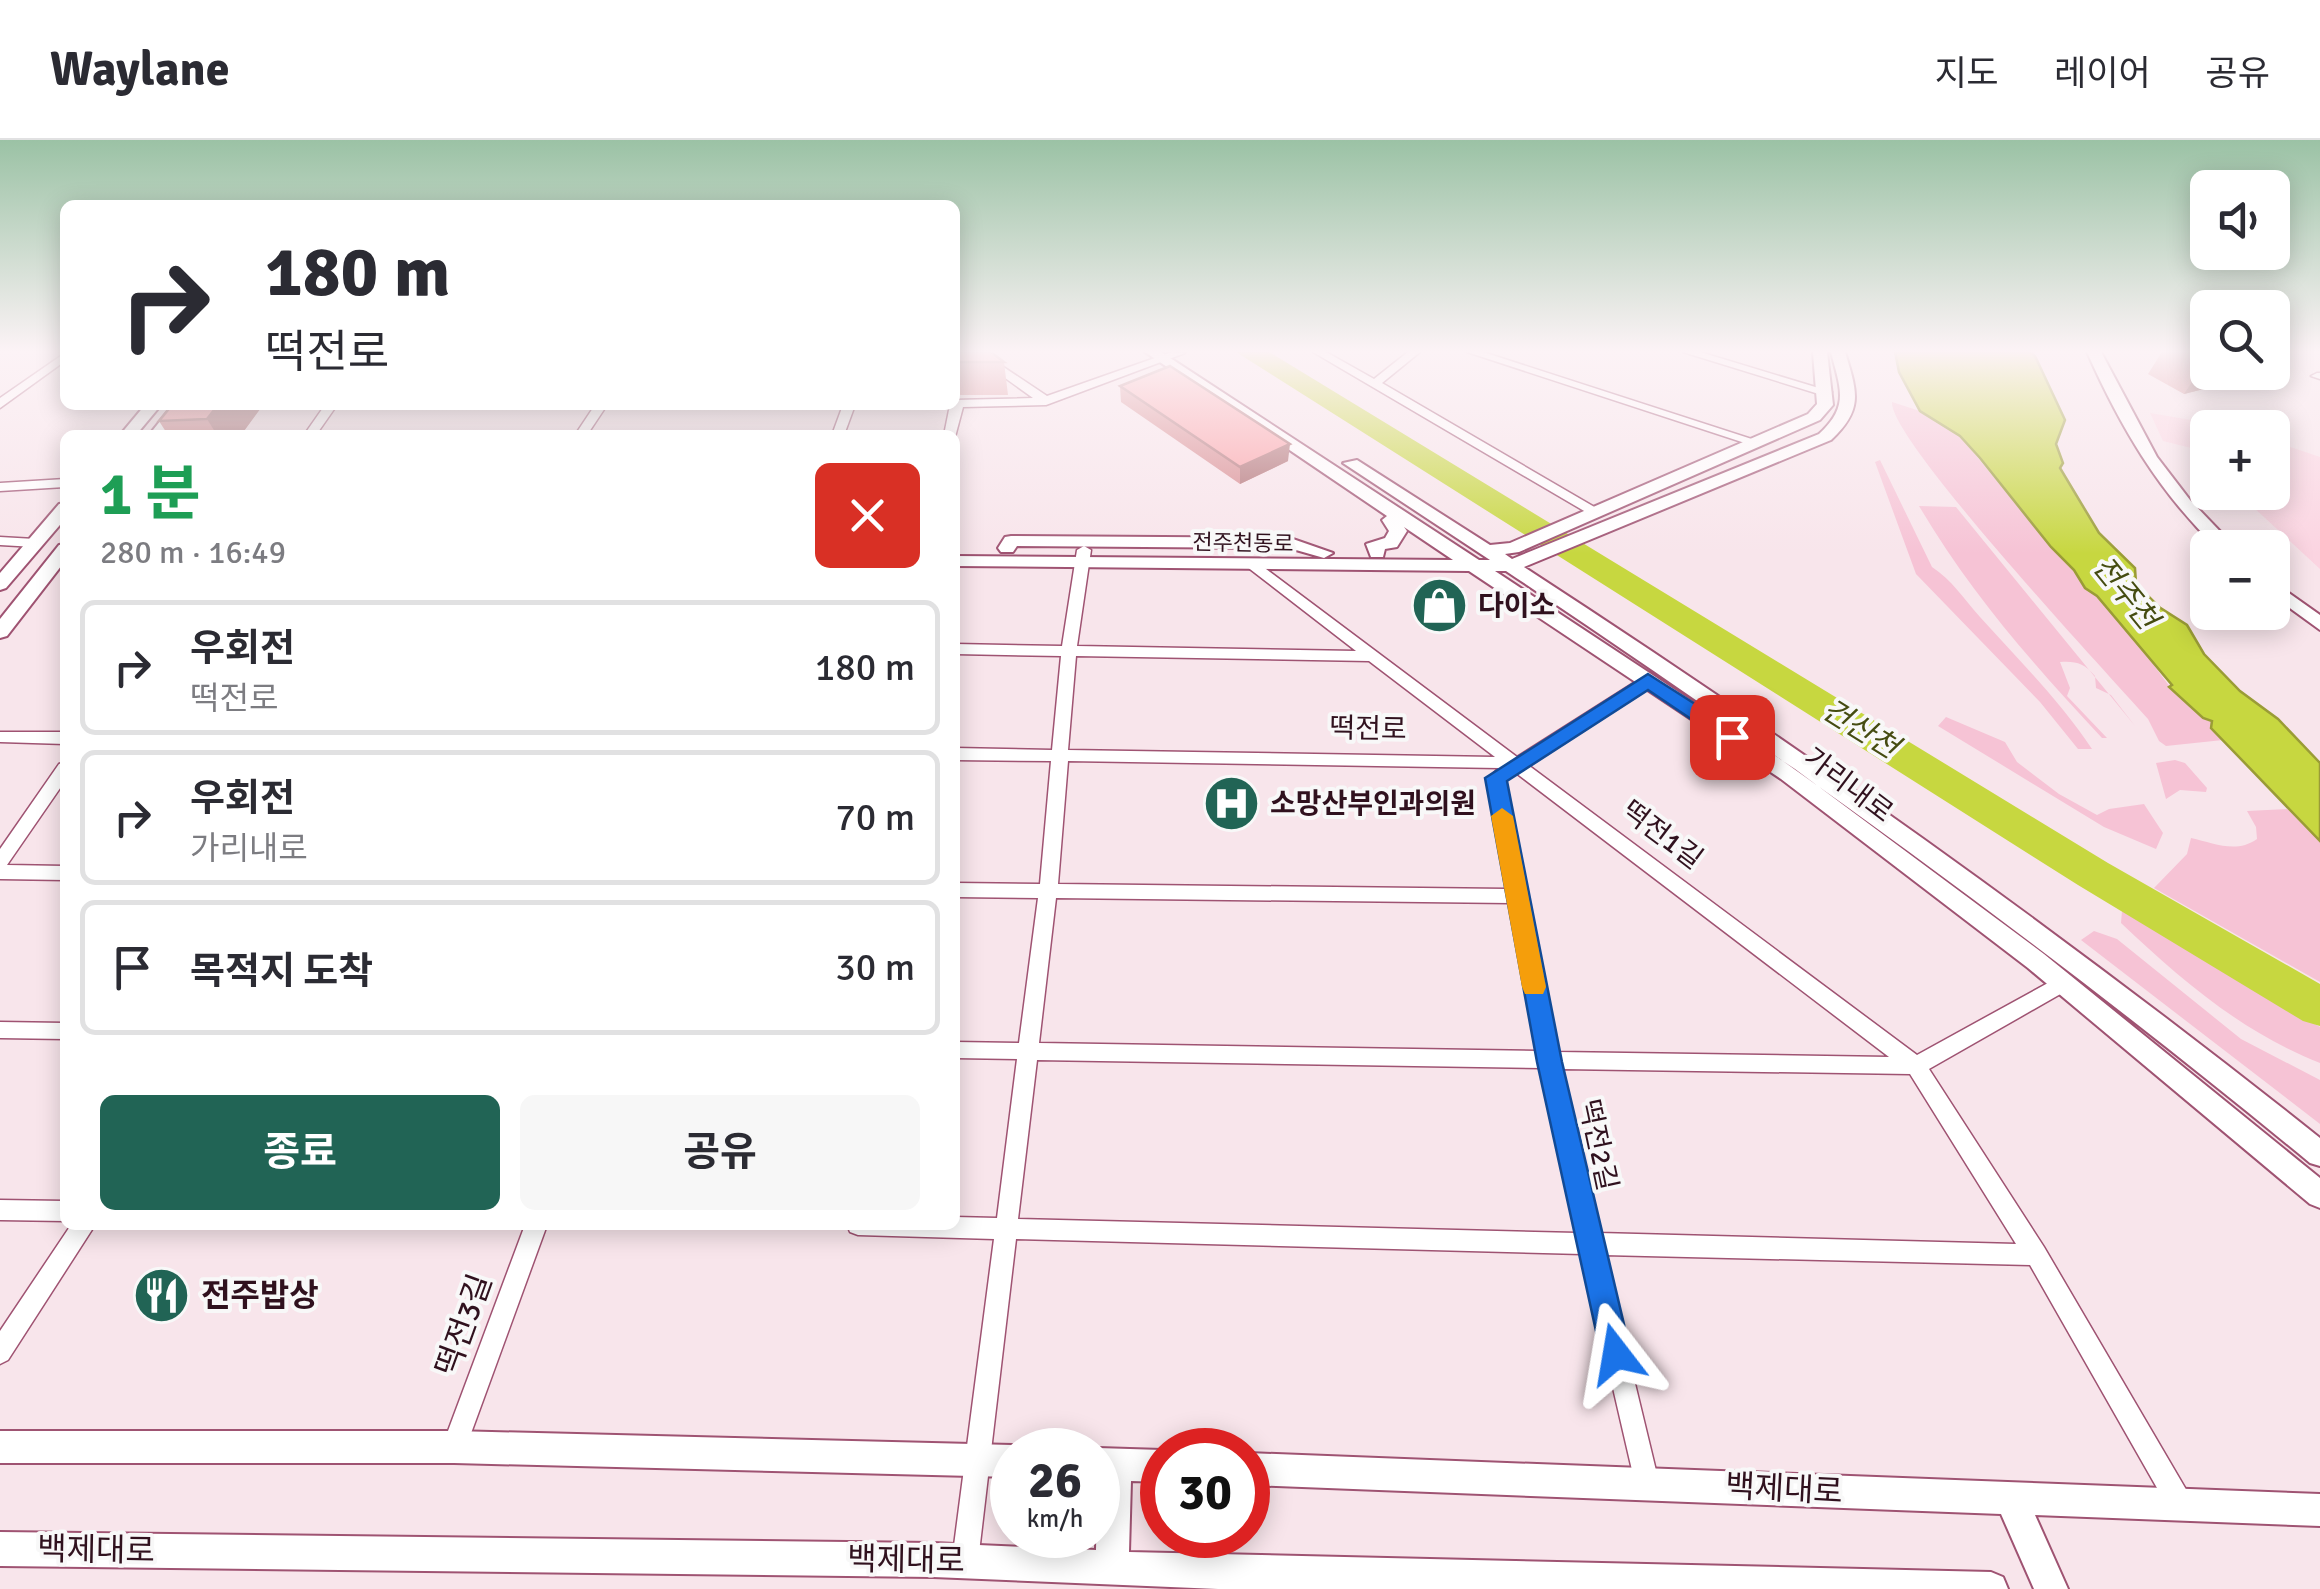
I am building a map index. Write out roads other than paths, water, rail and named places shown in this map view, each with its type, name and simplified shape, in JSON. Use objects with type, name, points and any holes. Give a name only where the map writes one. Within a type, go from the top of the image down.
[{"type":"street","name":"가리내로","points":[[1263,420],[1458,552],[1482,558],[1518,558],[2089,968],[2320,1154]]},
{"type":"street","name":"가리내로","points":[[1269,420],[1482,558],[1648,680],[1788,774],[2064,983],[2320,1195]]},
{"type":"street","points":[[1434,420],[1598,517]]},
{"type":"street","points":[[1685,420],[1758,443]]},
{"type":"street","points":[[1518,558],[1806,420]]},
{"type":"street","points":[[1518,558],[1598,517],[1825,437],[1842,420]]},
{"type":"street","points":[[2126,420],[2141,450],[2170,492],[2209,530]]},
{"type":"street","points":[[0,487],[60,483]]},
{"type":"street","points":[[0,584],[60,514]]},
{"type":"street","points":[[1376,553],[1375,544],[1391,543],[1398,532],[1391,520],[1402,515]]},
{"type":"street","points":[[0,541],[35,542],[60,548]]},
{"type":"street","points":[[1008,548],[1010,541],[1290,543],[1324,553]]},
{"type":"street","name":"전주천동로","points":[[960,547],[1253,566],[1482,558]]},
{"type":"street","name":"전주천동로","points":[[960,561],[1458,552]]},
{"type":"street","points":[[0,632],[60,554]]},
{"type":"street","points":[[965,1561],[1048,892],[1069,651],[1083,557]]},
{"type":"street","name":"떡전1길","points":[[1253,566],[1916,1066],[2036,1255],[2182,1507]]},
{"type":"street","points":[[2290,600],[2320,624]]},
{"type":"street","points":[[960,649],[1369,656]]},
{"type":"street","points":[[1518,763],[1648,680]]},
{"type":"street","points":[[0,738],[60,738]]},
{"type":"street","name":"떡전로","points":[[960,754],[1518,763]]},
{"type":"street","name":"떡전2길","points":[[1518,763],[1496,778],[1516,896],[1589,1241],[1647,1483]]},
{"type":"street","points":[[0,862],[60,775]]},
{"type":"street","points":[[0,872],[60,873]]},
{"type":"street","points":[[960,890],[1516,896]]},
{"type":"street","points":[[1916,1066],[2064,983]]},
{"type":"street","points":[[0,1030],[60,1031]]},
{"type":"street","points":[[960,1050],[1550,1062]]},
{"type":"street","name":"떡전2길","points":[[1550,1062],[1916,1066]]},
{"type":"street","points":[[0,1210],[60,1211]]},
{"type":"street","points":[[960,1227],[2036,1255]]},
{"type":"street","points":[[0,1352],[81,1230]]},
{"type":"street","name":"떡전3길","points":[[454,1447],[534,1230]]},
{"type":"street","points":[[0,1448],[454,1447],[990,1460]]},
{"type":"street","name":"백제대로","points":[[1270,1470],[2320,1510]]},
{"type":"street","points":[[2011,1500],[2050,1589]]},
{"type":"street","name":"백제대로","points":[[0,1549],[965,1561],[1991,1589]]},
{"type":"street","points":[[1112,1558],[1112,1568]]},
{"type":"water","name":"전주천","points":[[1934,420],[2065,420],[2056,444],[2063,463],[2060,468],[2099,533],[2135,568],[2136,584],[2159,607],[2187,625],[2204,654],[2240,691],[2278,719],[2320,763],[2320,841],[2211,728],[2212,721],[2203,718],[2169,687],[2172,685],[2097,596],[2085,588],[1960,436]]},
{"type":"waterway","name":"건산천","points":[[1359,420],[2093,874],[2320,1007]]},
{"type":"place","name":"다이소","points":[[1439,606]]},
{"type":"place","name":"소망산부인과의원","points":[[1231,804]]},
{"type":"place","name":"전주밥상","points":[[162,1295]]}]
